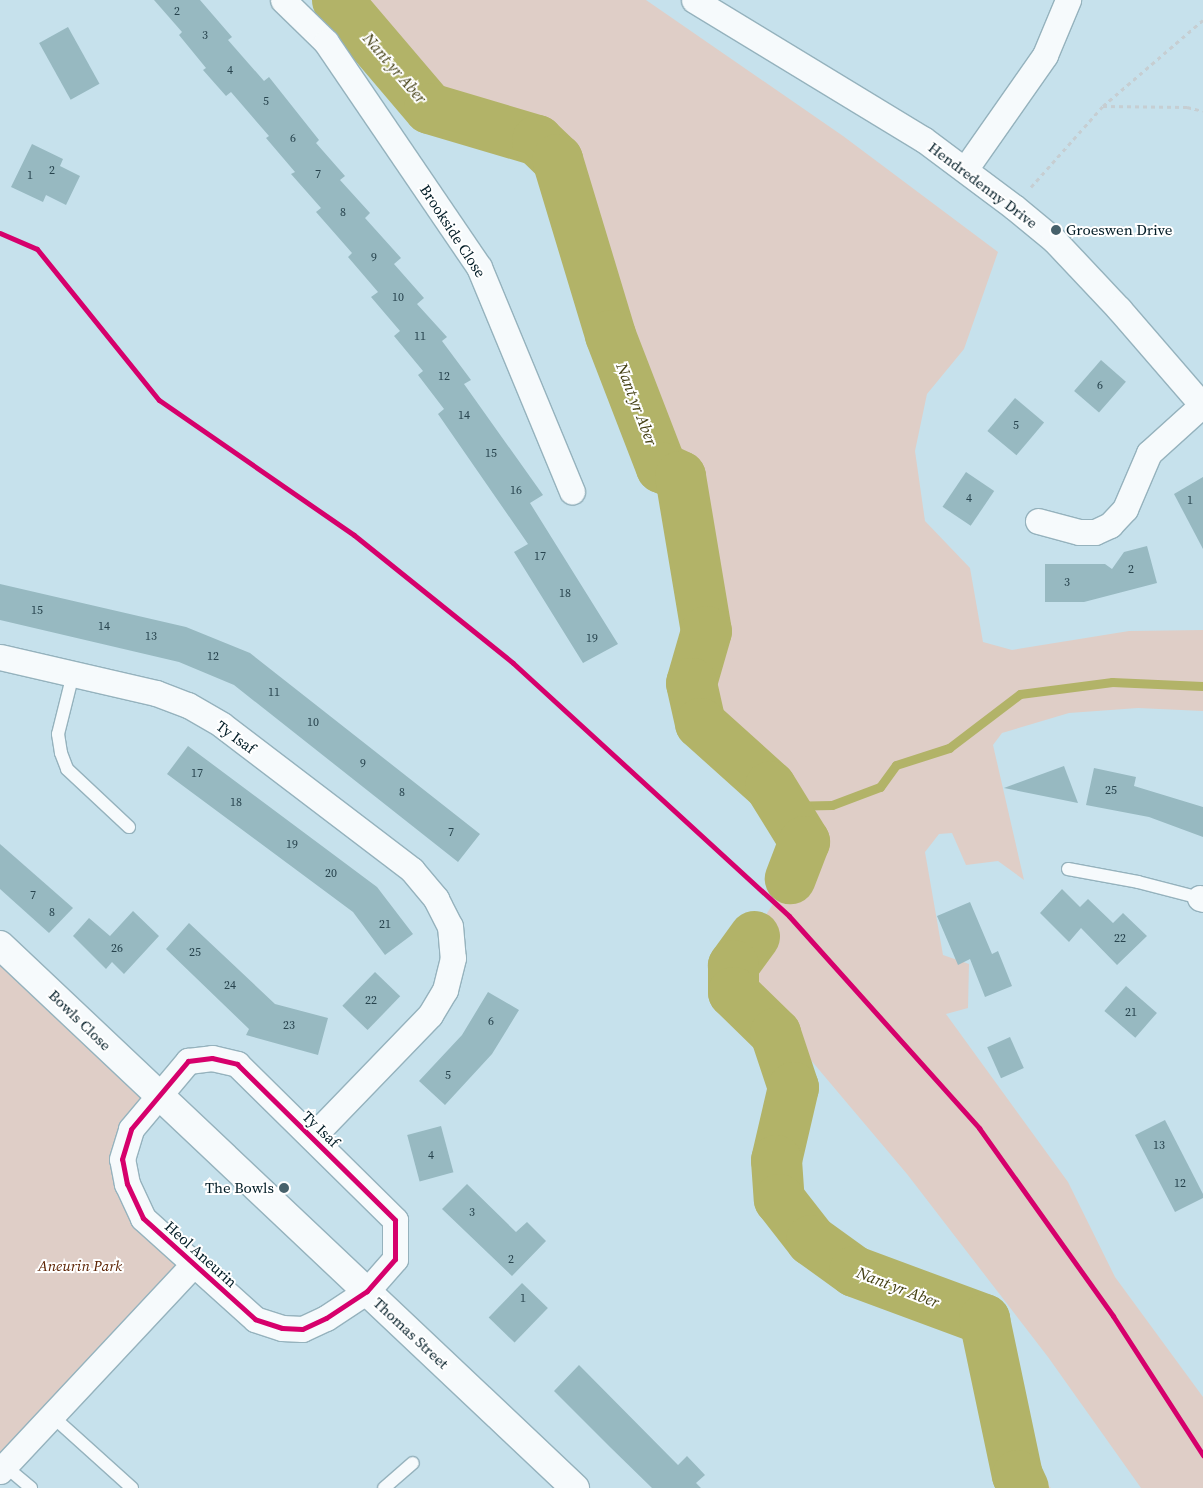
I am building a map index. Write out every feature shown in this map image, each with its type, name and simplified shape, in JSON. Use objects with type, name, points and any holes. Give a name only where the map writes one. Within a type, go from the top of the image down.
[{"type":"main road","name":"Bowls Close","points":[[0,945],[160,1095]]},
{"type":"main road","name":"Thomas Street","points":[[160,1095],[575,1488]]},
{"type":"street","name":"Brookside Close","points":[[283,0],[326,42],[479,267],[572,492]]},
{"type":"street","name":"Hendredenny Drive","points":[[694,0],[966,168],[1014,206],[1054,240],[1113,302],[1203,405]]},
{"type":"street","points":[[966,168],[1045,55],[1068,0]]},
{"type":"street","points":[[1038,521],[1080,532],[1095,532],[1110,525],[1125,509],[1149,453],[1203,405]]},
{"type":"street","name":"Ty Isaf","points":[[0,657],[156,694],[188,705],[222,725],[412,870],[436,899],[450,926],[453,958],[446,990],[430,1016],[312,1137]]},
{"type":"street","name":"Ty Isaf","points":[[160,1095],[188,1061],[212,1058],[237,1064],[395,1220],[395,1259],[367,1291]]},
{"type":"street","name":"Heol Aneurin","points":[[160,1095],[131,1129],[122,1159],[126,1184],[143,1218],[193,1266],[255,1319],[282,1328],[302,1329],[326,1318],[367,1291]]},
{"type":"street","name":"Heol Aneurin","points":[[2,1468],[193,1266]]},
{"type":"lane","points":[[73,674],[58,734],[61,753],[67,769],[129,827]]},
{"type":"lane","points":[[1068,869],[1138,882],[1202,899]]},
{"type":"lane","points":[[51,1415],[132,1488]]},
{"type":"lane","points":[[384,1488],[413,1463]]},
{"type":"lane","points":[[2,1468],[31,1488]]},
{"type":"path","points":[[1014,206],[1103,106],[1203,20]]},
{"type":"path","points":[[1103,106],[1187,107],[1203,111]]},
{"type":"green space","points":[[337,0],[646,0],[843,136],[998,252],[964,349],[927,394],[915,451],[925,521],[970,568],[983,642],[1012,650],[1129,631],[1203,630],[1203,711],[1138,708],[1069,713],[1002,733],[993,745],[1024,880],[998,861],[966,865],[952,833],[939,834],[925,852],[943,955],[969,964],[968,1008],[946,1014],[1068,1182],[1115,1277],[1203,1397],[1203,1488],[1141,1488],[1048,1357],[907,1174],[804,1052],[775,1033],[733,992],[733,965],[790,878],[804,841],[770,786],[700,723],[691,683],[706,631],[680,476],[661,467],[610,335],[557,159],[537,140],[429,108]]},
{"type":"green space","name":"Aneurin Park","points":[[0,956],[160,1095],[149,1109],[127,1184],[193,1265],[0,1471]]},
{"type":"green space","points":[[1012,1449],[1051,1488],[1023,1488]]},
{"type":"building","points":[[154,0],[200,0],[232,37],[228,40],[264,81],[269,77],[319,140],[316,143],[345,176],[340,180],[370,213],[365,218],[401,258],[394,264],[424,298],[417,304],[447,337],[442,341],[471,380],[464,384],[543,495],[530,503],[618,644],[583,663],[514,552],[528,544],[438,414],[444,409],[418,375],[423,371],[394,336],[400,331],[371,297],[378,292],[348,257],[352,253],[316,212],[321,208],[291,174],[295,172],[266,138],[269,136],[231,92],[226,96],[203,70],[206,68],[179,35],[182,32]]},
{"type":"building","points":[[68,27],[100,84],[71,100],[39,43]]},
{"type":"building","points":[[32,144],[63,159],[60,166],[80,176],[66,205],[46,195],[43,202],[11,187]]},
{"type":"building","points":[[1101,360],[1126,382],[1099,413],[1074,391]]},
{"type":"building","points":[[1015,398],[1044,422],[1016,455],[987,431]]},
{"type":"building","points":[[966,472],[994,491],[971,526],[943,507]]},
{"type":"building","points":[[1203,477],[1203,549],[1174,494]]},
{"type":"building","points":[[1147,546],[1157,583],[1084,602],[1045,602],[1045,564],[1105,564],[1112,569],[1124,552]]},
{"type":"building","points":[[0,584],[186,627],[250,653],[480,834],[458,862],[234,685],[179,662],[0,620]]},
{"type":"building","points":[[188,746],[377,887],[413,934],[385,955],[353,912],[167,774]]},
{"type":"building","points":[[1064,766],[1078,803],[1004,788]]},
{"type":"building","points":[[1094,768],[1136,777],[1134,786],[1203,807],[1203,837],[1149,817],[1086,805]]},
{"type":"building","points":[[0,844],[73,908],[49,933],[0,889]]},
{"type":"building","points":[[1062,889],[1080,907],[1088,899],[1113,923],[1123,913],[1147,936],[1117,965],[1081,928],[1069,942],[1040,913]]},
{"type":"building","points":[[970,902],[992,954],[998,951],[1012,986],[985,997],[970,959],[958,965],[937,916]]},
{"type":"building","points":[[133,911],[159,936],[124,974],[112,962],[106,969],[73,936],[89,918],[110,936]]},
{"type":"building","points":[[189,923],[275,1004],[328,1018],[318,1055],[246,1035],[249,1029],[166,949]]},
{"type":"building","points":[[375,972],[400,996],[368,1030],[342,1006]]},
{"type":"building","points":[[1126,986],[1157,1013],[1135,1038],[1104,1011]]},
{"type":"building","points":[[488,992],[519,1010],[492,1054],[445,1105],[419,1081],[462,1035]]},
{"type":"building","points":[[1010,1037],[1024,1068],[1001,1078],[987,1047]]},
{"type":"building","points":[[1165,1120],[1203,1194],[1203,1198],[1175,1212],[1135,1135]]},
{"type":"building","points":[[441,1126],[453,1172],[420,1181],[407,1135]]},
{"type":"building","points":[[467,1184],[516,1232],[527,1222],[546,1241],[512,1276],[442,1209]]},
{"type":"building","points":[[522,1283],[548,1308],[515,1343],[489,1318]]},
{"type":"building","points":[[579,1365],[678,1465],[687,1456],[705,1475],[696,1483],[701,1488],[652,1488],[554,1391]]},
{"type":"waterway","name":"Nant yr Aber","points":[[337,0],[429,108],[537,140],[557,159],[610,335],[661,467],[680,476],[706,631],[691,683],[700,723],[770,786],[804,841],[790,878]]},
{"type":"waterway","points":[[783,806],[832,805],[880,787],[896,765],[949,748],[1020,694],[1112,682],[1203,686]]},
{"type":"waterway","name":"Nant yr Aber","points":[[754,936],[733,965],[733,992],[775,1033],[793,1087],[776,1160],[779,1199],[811,1240],[854,1271],[984,1319],[1017,1475],[1023,1488]]},
{"type":"cycle path","points":[[0,233],[37,249],[159,400],[354,535],[513,663],[789,916],[979,1128],[1113,1316],[1203,1455]]},
{"type":"cycle path","points":[[212,1058],[237,1064],[395,1220],[395,1259],[367,1291],[326,1318],[302,1329],[282,1328],[255,1319],[143,1218],[127,1184],[122,1159],[131,1129],[188,1061],[212,1058]]},
{"type":"place","name":"Groeswen Drive","points":[[1056,230]]},
{"type":"place","name":"The Bowls","points":[[284,1188]]}]
